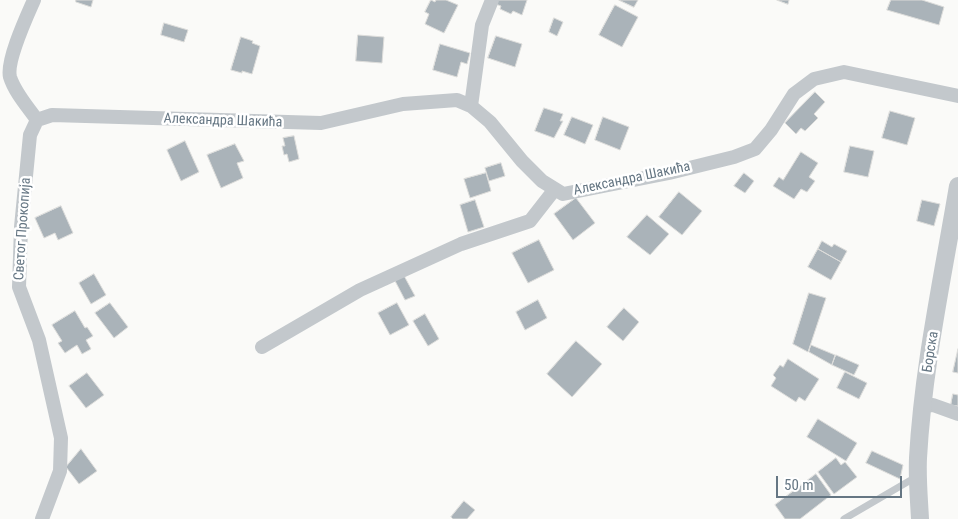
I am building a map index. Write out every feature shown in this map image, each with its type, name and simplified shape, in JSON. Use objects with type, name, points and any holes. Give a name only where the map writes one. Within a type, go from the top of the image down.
[{"type":"street","points":[[34,0],[12,56],[4,67],[13,84],[38,120]]},
{"type":"street","points":[[471,106],[482,25],[492,0]]},
{"type":"street","name":"Александра Шакића","points":[[38,120],[52,115],[322,123],[404,104],[457,100],[471,106],[490,122],[522,161],[542,181],[563,194],[669,173],[734,157],[755,149],[771,130],[794,94],[814,79],[844,72],[958,96]]},
{"type":"street","name":"Светог Прокопија","points":[[38,120],[30,134],[21,227],[19,287],[39,340],[62,438],[60,471],[42,519]]},
{"type":"street","name":"Борска","points":[[920,519],[918,459],[923,406],[958,186]]},
{"type":"street","points":[[262,347],[360,290],[461,244],[530,221],[556,189]]},
{"type":"street","points":[[923,406],[934,405],[958,414]]},
{"type":"lane","points":[[844,519],[918,475]]},
{"type":"building","points":[[76,0],[93,0],[91,7],[76,2]]},
{"type":"building","points":[[431,0],[435,2],[436,0],[446,0],[458,5],[444,33],[425,24],[429,14],[425,12]]},
{"type":"building","points":[[494,0],[527,0],[522,15],[513,11],[511,14],[500,9],[501,6],[493,3]]},
{"type":"building","points":[[619,0],[638,0],[634,7]]},
{"type":"building","points":[[777,0],[789,0],[788,4]]},
{"type":"building","points":[[891,0],[922,0],[944,7],[939,25],[887,10]]},
{"type":"building","points":[[615,5],[638,17],[622,47],[599,35]]},
{"type":"building","points":[[554,18],[563,22],[557,36],[549,32]]},
{"type":"building","points":[[164,23],[188,30],[184,42],[161,35]]},
{"type":"building","points":[[358,35],[384,37],[382,63],[356,61]]},
{"type":"building","points":[[496,36],[522,44],[515,67],[488,58]]},
{"type":"building","points":[[241,37],[253,41],[252,43],[260,46],[252,74],[231,70]]},
{"type":"building","points":[[440,44],[470,53],[467,64],[461,62],[457,77],[433,70]]},
{"type":"building","points":[[815,92],[825,102],[814,114],[818,118],[805,131],[801,128],[796,134],[785,123]]},
{"type":"building","points":[[544,108],[563,114],[560,121],[563,121],[554,138],[535,131]]},
{"type":"building","points":[[890,111],[915,118],[907,145],[882,138]]},
{"type":"building","points":[[572,117],[593,125],[585,144],[564,135]]},
{"type":"building","points":[[603,117],[629,127],[620,150],[595,140]]},
{"type":"building","points":[[294,136],[299,159],[289,162],[287,154],[284,155],[282,146],[285,146],[283,138]]},
{"type":"building","points":[[185,141],[199,172],[181,181],[167,150]]},
{"type":"building","points":[[235,144],[244,161],[237,163],[243,178],[221,188],[207,155]]},
{"type":"building","points":[[850,146],[874,151],[868,177],[844,172]]},
{"type":"building","points":[[801,152],[818,163],[809,177],[815,181],[807,192],[801,189],[794,199],[773,186],[779,177],[783,180]]},
{"type":"building","points":[[501,163],[505,176],[489,181],[485,168]]},
{"type":"building","points":[[486,173],[491,191],[470,198],[464,179]]},
{"type":"building","points":[[744,173],[754,181],[745,193],[734,186]]},
{"type":"building","points":[[679,192],[702,211],[682,235],[659,217]]},
{"type":"building","points":[[576,198],[595,223],[573,240],[554,214]]},
{"type":"building","points":[[475,200],[484,227],[468,232],[460,205]]},
{"type":"building","points":[[922,200],[940,204],[934,226],[917,221]]},
{"type":"building","points":[[61,206],[73,233],[58,240],[55,233],[44,238],[35,218]]},
{"type":"building","points":[[647,215],[669,234],[650,255],[627,237]]},
{"type":"building","points":[[539,240],[554,270],[528,283],[512,253]]},
{"type":"building","points":[[822,241],[832,247],[834,244],[847,251],[841,262],[818,249]]},
{"type":"building","points":[[818,249],[841,262],[831,280],[808,267]]},
{"type":"building","points":[[402,272],[415,296],[405,300],[393,277]]},
{"type":"building","points":[[94,274],[106,295],[91,304],[79,283]]},
{"type":"building","points":[[809,293],[826,298],[808,352],[793,344]]},
{"type":"building","points":[[538,300],[547,318],[525,330],[516,312]]},
{"type":"building","points":[[110,303],[128,327],[114,338],[95,313]]},
{"type":"building","points":[[397,303],[409,325],[390,335],[378,313]]},
{"type":"building","points":[[624,308],[639,322],[623,341],[607,327]]},
{"type":"building","points":[[75,311],[85,328],[87,327],[93,336],[86,340],[91,349],[82,354],[77,345],[65,353],[58,343],[62,341],[52,325]]},
{"type":"building","points":[[425,314],[439,339],[428,346],[413,321]]},
{"type":"building","points":[[576,341],[602,364],[572,397],[547,374]]},
{"type":"building","points":[[811,345],[835,355],[832,365],[809,352]]},
{"type":"building","points":[[958,349],[958,373],[953,372]]},
{"type":"building","points":[[836,355],[859,365],[854,375],[832,365]]},
{"type":"building","points":[[788,359],[819,379],[805,401],[799,397],[796,402],[771,386],[776,378],[773,375],[780,365],[783,367]]},
{"type":"building","points":[[845,372],[867,383],[859,399],[837,388]]},
{"type":"building","points":[[87,373],[104,395],[86,408],[69,386]]},
{"type":"building","points":[[953,394],[958,395],[958,406],[951,405]]},
{"type":"building","points":[[818,419],[857,443],[846,461],[807,437]]},
{"type":"building","points":[[81,449],[97,471],[79,484],[66,467]]},
{"type":"building","points":[[872,451],[903,465],[900,479],[866,463]]},
{"type":"building","points":[[836,458],[841,465],[845,462],[857,477],[834,494],[818,472]]},
{"type":"building","points":[[816,474],[831,495],[800,519],[785,519],[775,505]]},
{"type":"building","points":[[464,501],[475,510],[467,519],[453,519],[451,517]]}]
